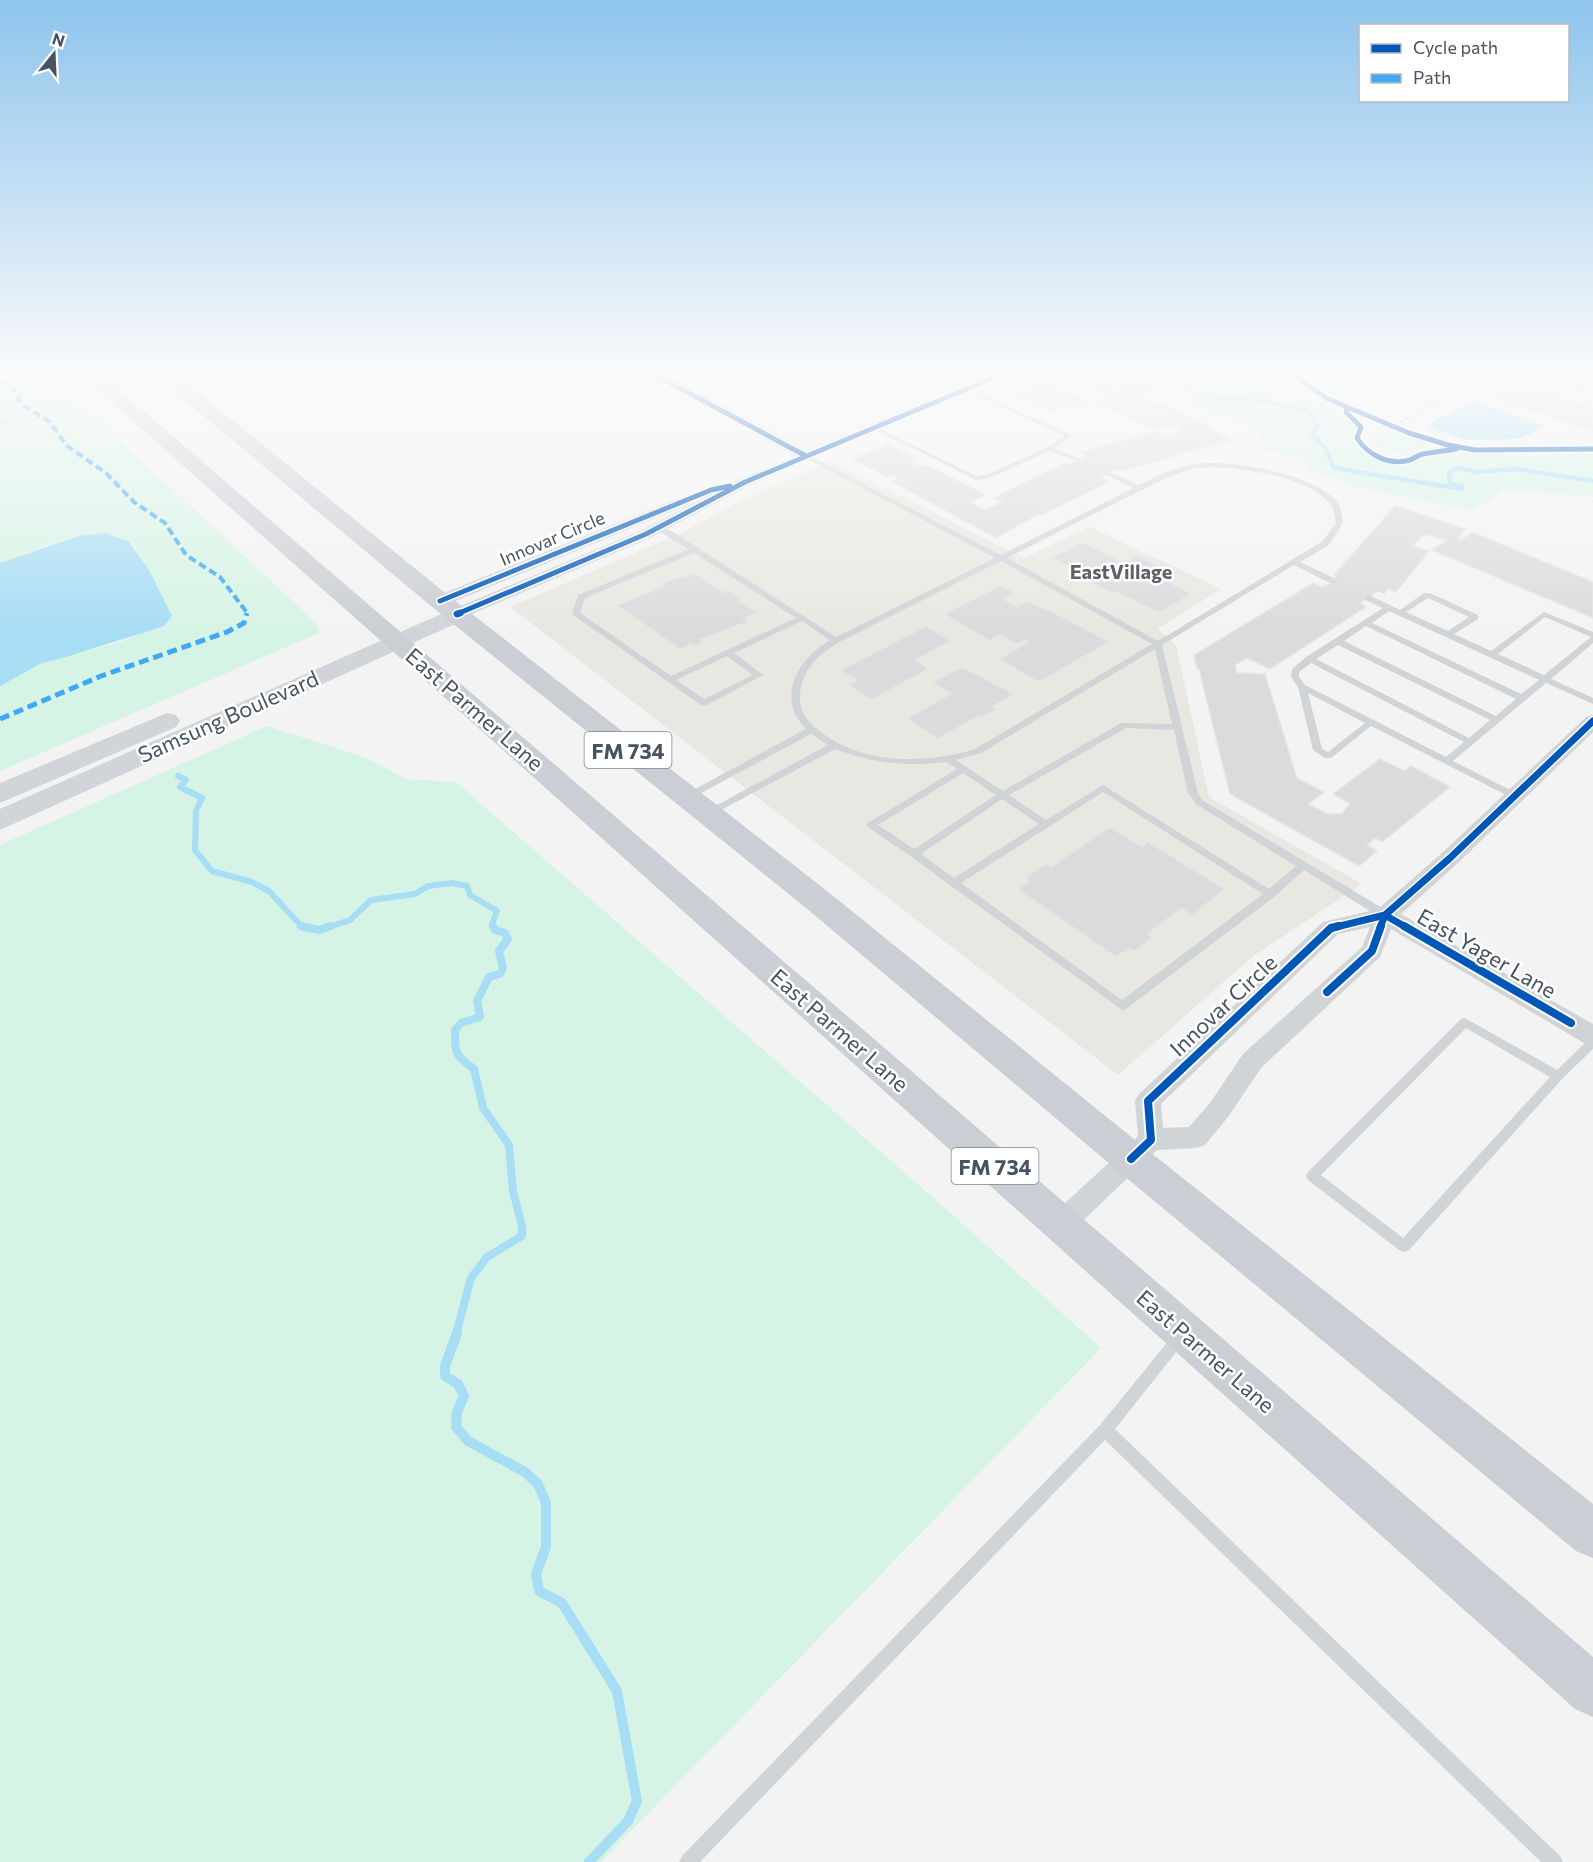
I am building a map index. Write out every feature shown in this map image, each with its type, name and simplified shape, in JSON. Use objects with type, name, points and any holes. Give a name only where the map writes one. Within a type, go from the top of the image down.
[{"type":"main road","name":"East Parmer Lane","points":[[186,459],[1593,1691]]},
{"type":"main road","name":"FM 734","points":[[266,459],[449,608],[697,805],[1141,1150],[1593,1534]]},
{"type":"street","name":"Innovar Circle","points":[[449,608],[659,528],[745,482],[799,459]]},
{"type":"street","name":"Innovar Circle","points":[[449,608],[711,490],[745,482]]},
{"type":"street","name":"Samsung Boulevard","points":[[0,794],[449,608]]},
{"type":"street","name":"Samsung Boulevard","points":[[0,820],[389,634]]},
{"type":"street","name":"Innovar Circle","points":[[1385,915],[1331,928],[1148,1101],[1141,1150],[1196,1137],[1219,1110],[1252,1061],[1372,951],[1385,915],[1593,721]]},
{"type":"street","name":"East Yager Lane","points":[[1385,915],[1593,1036]]},
{"type":"street","points":[[1062,1224],[1141,1150]]},
{"type":"lane","points":[[812,459],[1001,558],[1158,644],[1193,793],[1199,802],[1385,915]]},
{"type":"lane","points":[[938,459],[976,477],[987,477],[1026,459]]},
{"type":"lane","points":[[1207,464],[1252,467],[1302,482],[1317,489],[1336,506],[1341,520],[1337,532],[1326,543],[978,752],[950,760],[886,760],[865,756],[836,745],[811,730],[795,707],[796,688],[802,669],[814,655],[836,640],[1139,488],[1192,466],[1207,464]]},
{"type":"lane","points":[[1107,473],[1139,488]]},
{"type":"lane","points":[[659,528],[836,640]]},
{"type":"lane","points":[[694,550],[581,597],[576,614],[704,703],[759,675],[728,653]]},
{"type":"lane","points":[[1293,562],[1333,581]]},
{"type":"lane","points":[[1400,613],[1427,595],[1475,617],[1448,635]]},
{"type":"lane","points":[[1368,598],[1593,701]]},
{"type":"lane","points":[[1371,722],[1328,756],[1318,750],[1302,687],[1295,677],[1295,671],[1309,659],[1388,608]]},
{"type":"lane","points":[[1447,761],[1593,637],[1544,614],[1492,655]]},
{"type":"lane","points":[[671,679],[802,618]]},
{"type":"lane","points":[[1366,623],[1522,698]]},
{"type":"lane","points":[[1337,641],[1497,720]]},
{"type":"lane","points":[[1309,659],[1470,742]]},
{"type":"lane","points":[[1302,687],[1515,795]]},
{"type":"lane","points":[[914,854],[1002,795],[1124,724],[1178,727]]},
{"type":"lane","points":[[697,805],[811,730]]},
{"type":"lane","points":[[697,805],[836,745]]},
{"type":"lane","points":[[950,760],[1046,824]]},
{"type":"lane","points":[[963,769],[871,825],[1122,1006],[1270,894],[1303,865]]},
{"type":"lane","points":[[953,883],[1103,788],[1270,894]]},
{"type":"lane","points":[[1557,1076],[1465,1022],[1312,1176],[1404,1246],[1557,1076],[1593,1042]]},
{"type":"lane","points":[[693,1860],[1105,1430],[1184,1332]]},
{"type":"lane","points":[[1105,1430],[1554,1862]]},
{"type":"shaded area","points":[[832,461],[1024,558],[1090,527],[1221,589],[1157,629],[1176,645],[1209,797],[1362,884],[1252,957],[1118,1075],[510,607],[679,534],[746,498]]},
{"type":"green space","points":[[0,459],[140,459],[316,623],[319,633],[0,771],[0,686],[41,663],[130,639],[148,568],[128,542],[116,536],[100,534],[65,540],[0,563]]},
{"type":"green space","points":[[1305,459],[1373,459],[1402,464],[1426,459],[1593,459],[1593,497],[1505,490],[1472,510],[1360,488],[1309,470]]},
{"type":"green space","points":[[267,726],[364,757],[407,779],[456,782],[936,1200],[1101,1348],[601,1862],[0,1862],[0,845]]},
{"type":"water","points":[[106,533],[128,541],[148,568],[172,616],[164,626],[42,663],[0,686],[0,563],[79,536]]},
{"type":"building","points":[[852,459],[919,459],[910,462],[921,467],[927,465],[986,495],[970,502],[985,510],[1003,502],[993,498],[1065,463],[1069,465],[1081,459],[1165,459],[1120,472],[1114,469],[1100,477],[1108,481],[1105,484],[1039,514],[996,538],[891,481],[899,478],[893,475],[887,477]]},
{"type":"building","points":[[1395,506],[1466,529],[1458,538],[1461,540],[1472,532],[1593,582],[1593,618],[1432,550],[1447,540],[1428,535],[1422,536],[1413,546],[1429,551],[1396,592],[1387,589],[1384,594],[1378,591],[1360,603],[1366,607],[1270,669],[1247,658],[1235,665],[1237,673],[1265,674],[1297,778],[1324,792],[1308,804],[1327,814],[1342,814],[1350,804],[1333,794],[1380,759],[1404,771],[1411,766],[1450,787],[1382,842],[1375,838],[1367,845],[1377,851],[1359,866],[1230,794],[1194,655],[1313,583],[1321,587],[1331,583],[1337,576],[1334,575]]},
{"type":"building","points":[[1082,542],[1124,562],[1137,555],[1162,567],[1151,573],[1192,594],[1159,613],[1117,592],[1114,594],[1088,581],[1092,579],[1051,558]]},
{"type":"building","points":[[694,573],[726,593],[731,591],[742,598],[738,600],[758,613],[745,618],[749,621],[700,640],[703,642],[694,647],[691,644],[680,649],[616,605],[664,586],[661,584]]},
{"type":"building","points":[[1001,585],[1016,593],[1004,599],[1017,607],[1027,601],[1109,642],[1039,682],[999,659],[1029,642],[1025,640],[1016,644],[1000,635],[990,641],[944,614]]},
{"type":"building","points":[[926,626],[951,641],[915,660],[927,668],[925,671],[871,700],[849,686],[856,680],[841,670]]},
{"type":"building","points":[[962,667],[1014,694],[993,706],[997,709],[981,718],[978,716],[938,739],[907,718],[951,694],[933,682]]},
{"type":"building","points":[[1110,827],[1142,847],[1148,842],[1225,889],[1192,915],[1182,908],[1147,934],[1152,938],[1135,951],[1129,948],[1116,957],[1018,889],[1030,881],[1025,878],[1046,864],[1051,867]]},
{"type":"waterway","points":[[1330,459],[1334,468],[1461,489],[1462,486],[1450,484],[1449,473],[1458,468],[1477,472],[1517,469],[1593,481]]},
{"type":"waterway","points":[[178,776],[186,780],[180,787],[202,798],[196,811],[195,850],[212,871],[252,882],[269,891],[301,926]]},
{"type":"waterway","points":[[326,928],[350,920],[371,900],[415,894],[428,886],[452,883],[467,886],[470,895],[497,911],[492,924],[495,930],[505,933],[508,939],[499,951],[503,968],[500,974],[489,977],[477,1001],[480,1017],[461,1023],[455,1030],[455,1044],[460,1057],[474,1069],[483,1108],[509,1145],[513,1191],[522,1226],[522,1236],[487,1257],[471,1278],[456,1334]]},
{"type":"waterway","points":[[301,926],[319,930],[331,926]]},
{"type":"waterway","points":[[457,1333],[445,1366],[445,1376],[458,1384],[464,1396],[457,1412],[456,1427],[468,1441],[525,1472],[538,1484],[546,1503],[546,1547],[536,1574],[539,1591],[562,1603],[617,1691],[637,1801],[628,1821],[589,1862]]},
{"type":"marked path","points":[[0,719],[101,676],[227,632],[244,623],[248,614],[220,577],[186,555],[165,523],[134,502],[106,473],[86,459]]},
{"type":"cycle path","points":[[457,614],[646,534],[745,482],[800,459]]},
{"type":"cycle path","points":[[1387,459],[1397,461],[1411,459]]},
{"type":"cycle path","points":[[440,601],[711,490],[730,486]]},
{"type":"cycle path","points":[[1131,1159],[1151,1140],[1148,1101],[1331,928],[1385,915],[1450,858],[1593,721]]},
{"type":"cycle path","points":[[1385,915],[1571,1023]]},
{"type":"cycle path","points":[[1327,992],[1372,951],[1385,915]]},
{"type":"district","name":"EastVillage","points":[[1121,571]]}]
